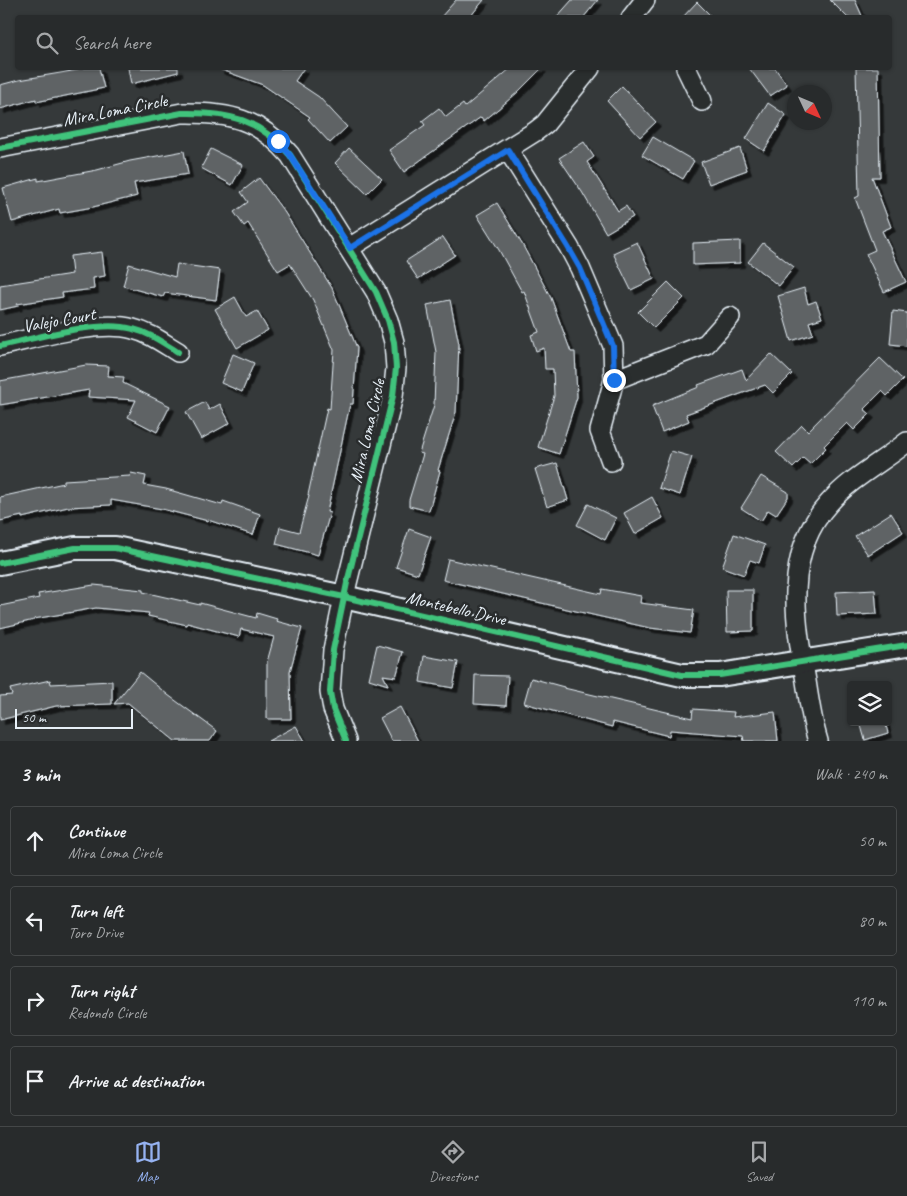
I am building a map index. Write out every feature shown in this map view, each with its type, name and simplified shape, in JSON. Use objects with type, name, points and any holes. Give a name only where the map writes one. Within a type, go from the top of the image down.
[{"type":"street","points":[[633,15],[645,0]]},
{"type":"street","points":[[350,248],[508,150],[545,124],[588,70]]},
{"type":"street","points":[[687,70],[702,101]]},
{"type":"street","name":"Mira Loma Circle","points":[[0,148],[182,113],[209,112],[228,115],[261,129],[278,141],[290,155],[376,292],[388,320],[394,342],[396,368],[392,396],[333,650],[330,692],[332,709],[346,741]]},
{"type":"street","points":[[508,150],[580,268],[613,346],[614,380],[600,431],[611,461]]},
{"type":"street","points":[[614,380],[706,344],[730,317]]},
{"type":"street","name":"Valejo Court","points":[[0,346],[95,326],[116,326],[132,328],[149,334],[178,352]]},
{"type":"street","points":[[818,741],[802,662],[794,599],[803,546],[818,517],[839,492],[865,471],[907,442]]},
{"type":"street","name":"Montebello Drive","points":[[0,563],[75,548],[115,548],[344,597],[682,676],[720,675],[907,646]]},
{"type":"building","points":[[456,0],[484,0],[472,15],[443,15]]},
{"type":"building","points":[[572,0],[598,0],[586,15],[559,15]]},
{"type":"building","points":[[830,0],[855,0],[862,15],[845,15]]},
{"type":"building","points":[[697,2],[710,15],[685,15]]},
{"type":"building","points":[[78,70],[100,70],[104,88],[36,102],[36,99],[0,109],[0,85]]},
{"type":"building","points":[[128,70],[178,70],[178,72],[131,84]]},
{"type":"building","points":[[222,70],[303,70],[295,81],[319,97],[347,127],[330,143],[308,119],[310,117],[263,85]]},
{"type":"building","points":[[509,70],[540,70],[484,121],[481,117],[404,172],[389,150],[425,125],[422,121],[439,108],[446,117],[463,104],[465,107]]},
{"type":"building","points":[[750,70],[776,70],[787,85],[770,96]]},
{"type":"building","points":[[856,70],[878,70],[880,177],[872,177],[891,227],[882,231],[906,282],[884,292],[866,254],[875,250],[855,198],[859,196]]},
{"type":"building","points":[[622,86],[656,122],[640,137],[607,101]]},
{"type":"building","points":[[768,103],[786,115],[764,151],[746,139]]},
{"type":"building","points":[[653,137],[694,161],[683,179],[642,155]]},
{"type":"building","points":[[584,142],[594,157],[587,162],[618,211],[626,206],[633,217],[606,233],[559,158]]},
{"type":"building","points":[[349,148],[382,179],[367,194],[335,163]]},
{"type":"building","points":[[740,148],[747,170],[709,184],[701,162]]},
{"type":"building","points":[[211,149],[243,165],[232,185],[201,168]]},
{"type":"building","points":[[184,151],[188,174],[134,183],[137,196],[60,213],[59,209],[12,222],[3,188],[38,178],[38,181]]},
{"type":"building","points":[[259,178],[285,213],[332,288],[357,348],[353,404],[350,404],[327,512],[330,513],[318,555],[276,544],[280,527],[299,532],[309,496],[327,408],[330,409],[334,350],[313,300],[290,264],[278,271],[248,223],[244,226],[234,212],[248,202],[241,192]]},
{"type":"building","points":[[497,203],[551,298],[571,352],[575,352],[577,397],[559,454],[538,447],[554,396],[553,369],[545,369],[544,348],[536,351],[531,335],[539,332],[524,291],[522,292],[477,215]]},
{"type":"building","points":[[443,237],[455,255],[418,279],[406,261]]},
{"type":"building","points":[[740,241],[740,263],[693,265],[693,243]]},
{"type":"building","points":[[637,242],[654,279],[631,290],[613,253]]},
{"type":"building","points":[[763,243],[794,267],[779,286],[748,262]]},
{"type":"building","points":[[102,252],[105,276],[93,278],[94,289],[62,293],[63,297],[17,304],[18,306],[0,310],[0,285],[72,274],[70,256]]},
{"type":"building","points":[[129,264],[175,277],[177,264],[220,270],[216,300],[165,293],[163,297],[123,286]]},
{"type":"building","points":[[668,282],[684,298],[654,328],[638,312]]},
{"type":"building","points":[[804,288],[808,304],[816,301],[822,318],[809,322],[813,334],[791,341],[778,296]]},
{"type":"building","points":[[235,297],[246,317],[257,311],[268,330],[237,348],[215,309]]},
{"type":"building","points":[[450,300],[459,344],[456,412],[438,470],[440,471],[429,511],[409,506],[409,500],[423,454],[419,453],[434,405],[436,352],[427,305]]},
{"type":"building","points":[[893,311],[907,313],[907,346],[890,344]]},
{"type":"building","points":[[233,354],[254,363],[242,392],[221,383]]},
{"type":"building","points":[[771,354],[792,374],[773,393],[765,385],[686,414],[689,421],[662,432],[652,406],[699,387],[698,385],[742,369],[746,380]]},
{"type":"building","points":[[880,358],[903,380],[887,396],[882,391],[864,409],[870,414],[854,430],[847,423],[824,446],[826,448],[810,464],[803,458],[793,468],[776,452],[802,425],[808,431]]},
{"type":"building","points":[[86,365],[109,366],[108,376],[124,377],[123,383],[170,406],[157,432],[128,417],[136,400],[88,397],[89,390],[0,405],[0,381]]},
{"type":"building","points":[[205,402],[209,410],[220,404],[230,423],[201,439],[186,412]]},
{"type":"building","points":[[671,451],[692,457],[680,495],[659,488]]},
{"type":"building","points":[[557,463],[568,500],[547,507],[535,469]]},
{"type":"building","points":[[131,473],[146,476],[144,485],[166,489],[222,505],[223,501],[260,514],[253,535],[208,520],[111,500],[111,505],[68,507],[0,521],[0,497],[64,483],[64,480],[130,476]]},
{"type":"building","points":[[761,476],[788,492],[788,497],[776,515],[768,510],[761,521],[741,508]]},
{"type":"building","points":[[652,497],[663,518],[635,534],[624,513]]},
{"type":"building","points":[[588,504],[616,518],[605,540],[577,525]]},
{"type":"building","points":[[891,513],[903,532],[868,555],[855,536]]},
{"type":"building","points":[[409,529],[431,537],[418,574],[396,567]]},
{"type":"building","points":[[734,534],[765,545],[759,563],[750,560],[744,575],[722,567]]},
{"type":"building","points":[[448,559],[601,594],[602,589],[641,596],[640,603],[694,610],[690,633],[650,628],[443,580]]},
{"type":"building","points":[[94,585],[143,590],[143,592],[200,605],[200,603],[256,618],[257,613],[277,619],[276,621],[302,628],[290,671],[291,719],[267,719],[267,662],[274,637],[241,629],[239,637],[187,623],[187,625],[148,616],[149,613],[96,608],[34,619],[0,628],[0,606],[39,598],[38,594]]},
{"type":"building","points":[[726,590],[753,590],[753,631],[727,632]]},
{"type":"building","points":[[875,590],[877,614],[837,616],[836,592]]},
{"type":"building","points":[[377,645],[403,652],[396,677],[383,675],[388,685],[369,679]]},
{"type":"building","points":[[424,656],[458,662],[453,688],[420,682]]},
{"type":"building","points":[[140,672],[217,731],[210,741],[175,741],[128,703],[114,704]]},
{"type":"building","points":[[475,675],[508,676],[506,706],[474,704]]},
{"type":"building","points":[[531,678],[564,688],[692,718],[693,709],[734,712],[733,717],[775,712],[778,741],[744,741],[743,736],[670,730],[669,736],[613,722],[612,727],[524,703]]},
{"type":"building","points":[[50,680],[51,684],[112,681],[112,704],[56,706],[0,720],[0,696],[12,695],[10,689]]},
{"type":"building","points":[[400,707],[418,741],[392,741],[380,718]]},
{"type":"building","points":[[296,726],[305,741],[268,741]]},
{"type":"building","points":[[861,726],[886,726],[888,733],[865,740]]},
{"type":"cycle path","points":[[0,148],[182,113],[214,114],[242,120],[267,133],[290,155],[376,292],[388,320],[394,342],[396,368],[393,396],[347,583],[333,650],[330,692],[333,709],[346,741]]},
{"type":"cycle path","points":[[0,346],[49,334],[103,326],[133,329],[145,333],[178,352]]},
{"type":"cycle path","points":[[0,563],[75,548],[115,548],[344,597],[682,675],[720,675],[907,645]]},
{"type":"route","points":[[278,141],[290,155],[350,248],[508,150],[580,268],[613,346],[614,380]]}]
